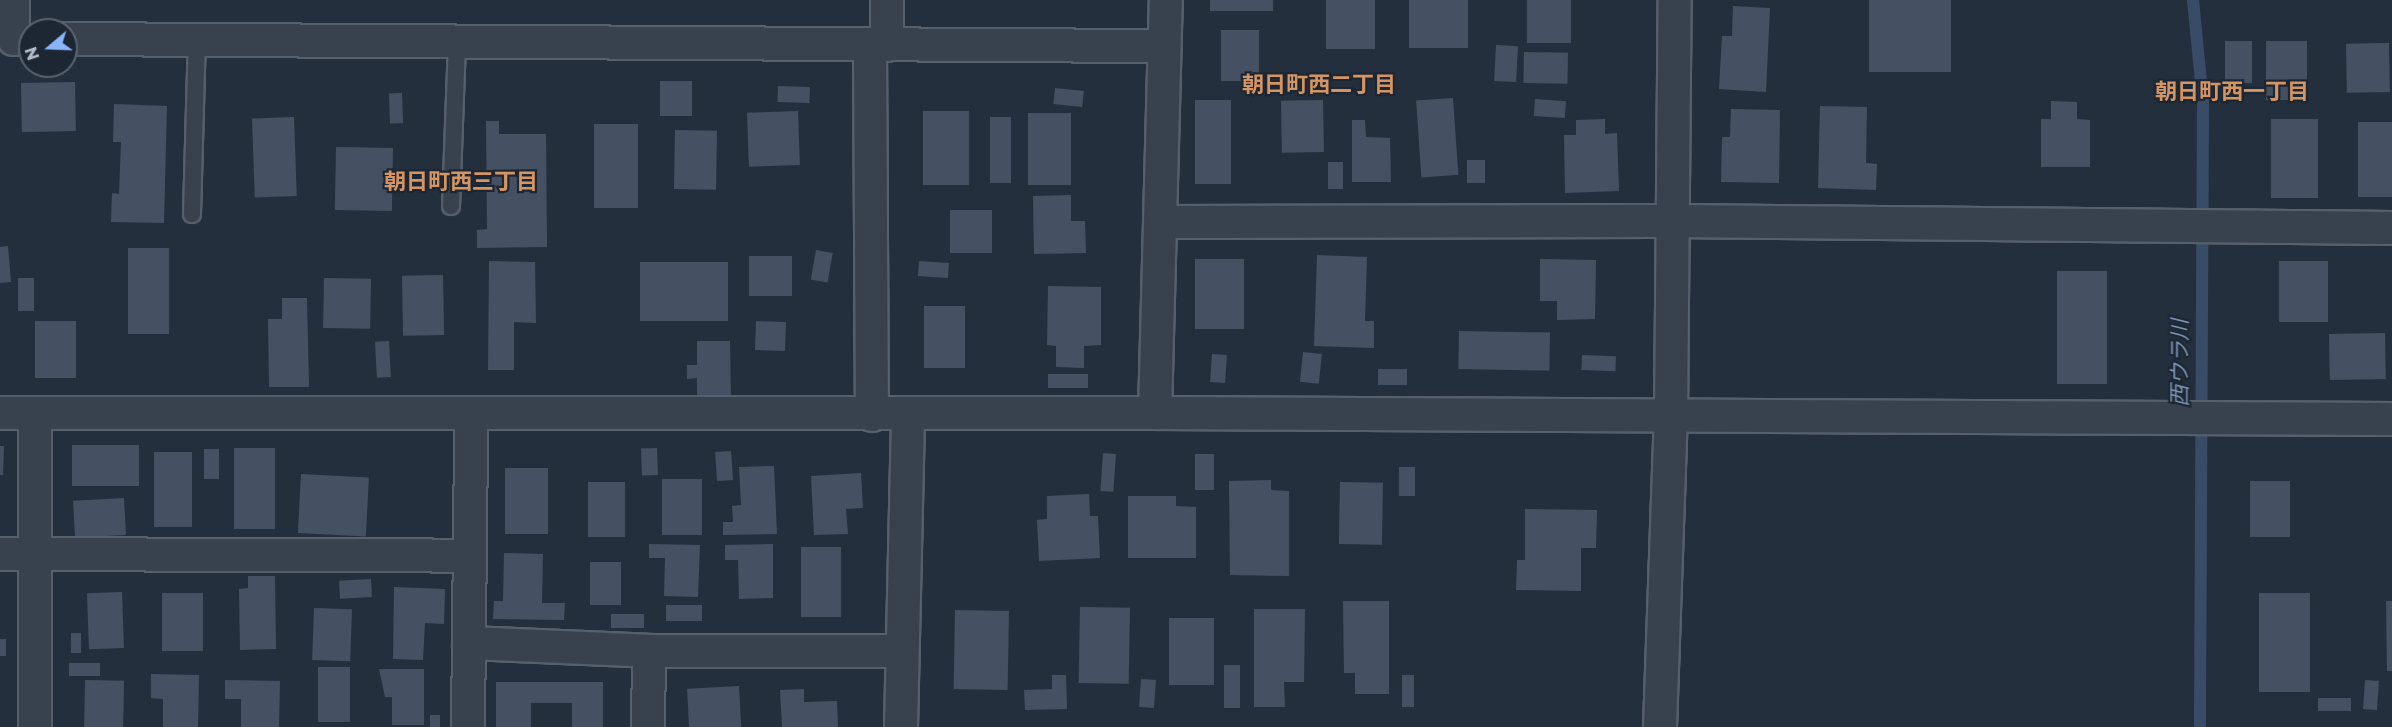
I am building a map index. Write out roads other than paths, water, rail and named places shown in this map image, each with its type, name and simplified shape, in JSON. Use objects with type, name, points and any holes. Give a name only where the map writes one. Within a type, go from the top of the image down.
[{"type":"street","points":[[13,0],[15,39]]},
{"type":"street","points":[[872,415],[878,45],[887,0]]},
{"type":"street","points":[[1155,413],[1166,0]]},
{"type":"street","points":[[1660,727],[1671,417],[1675,0]]},
{"type":"street","points":[[78,39],[1164,46]]},
{"type":"street","points":[[1161,222],[1673,221],[2392,228]]},
{"type":"street","points":[[0,413],[908,415],[1155,413],[2392,419]]},
{"type":"street","points":[[35,413],[35,727]]},
{"type":"street","points":[[468,727],[471,415]]},
{"type":"street","points":[[901,727],[908,415]]},
{"type":"street","points":[[0,554],[470,556]]},
{"type":"street","points":[[469,643],[649,651],[902,651]]},
{"type":"street","points":[[648,727],[649,651]]},
{"type":"lane","points":[[192,214],[197,40]]},
{"type":"lane","points":[[451,206],[457,42]]},
{"type":"waterway","name":"西ウラ川","points":[[2193,0],[2203,102],[2200,727]]},
{"type":"district","name":"朝日町西二丁目","points":[[1319,85]]},
{"type":"district","name":"朝日町西一丁目","points":[[2232,92]]},
{"type":"district","name":"朝日町西三丁目","points":[[461,182]]}]
